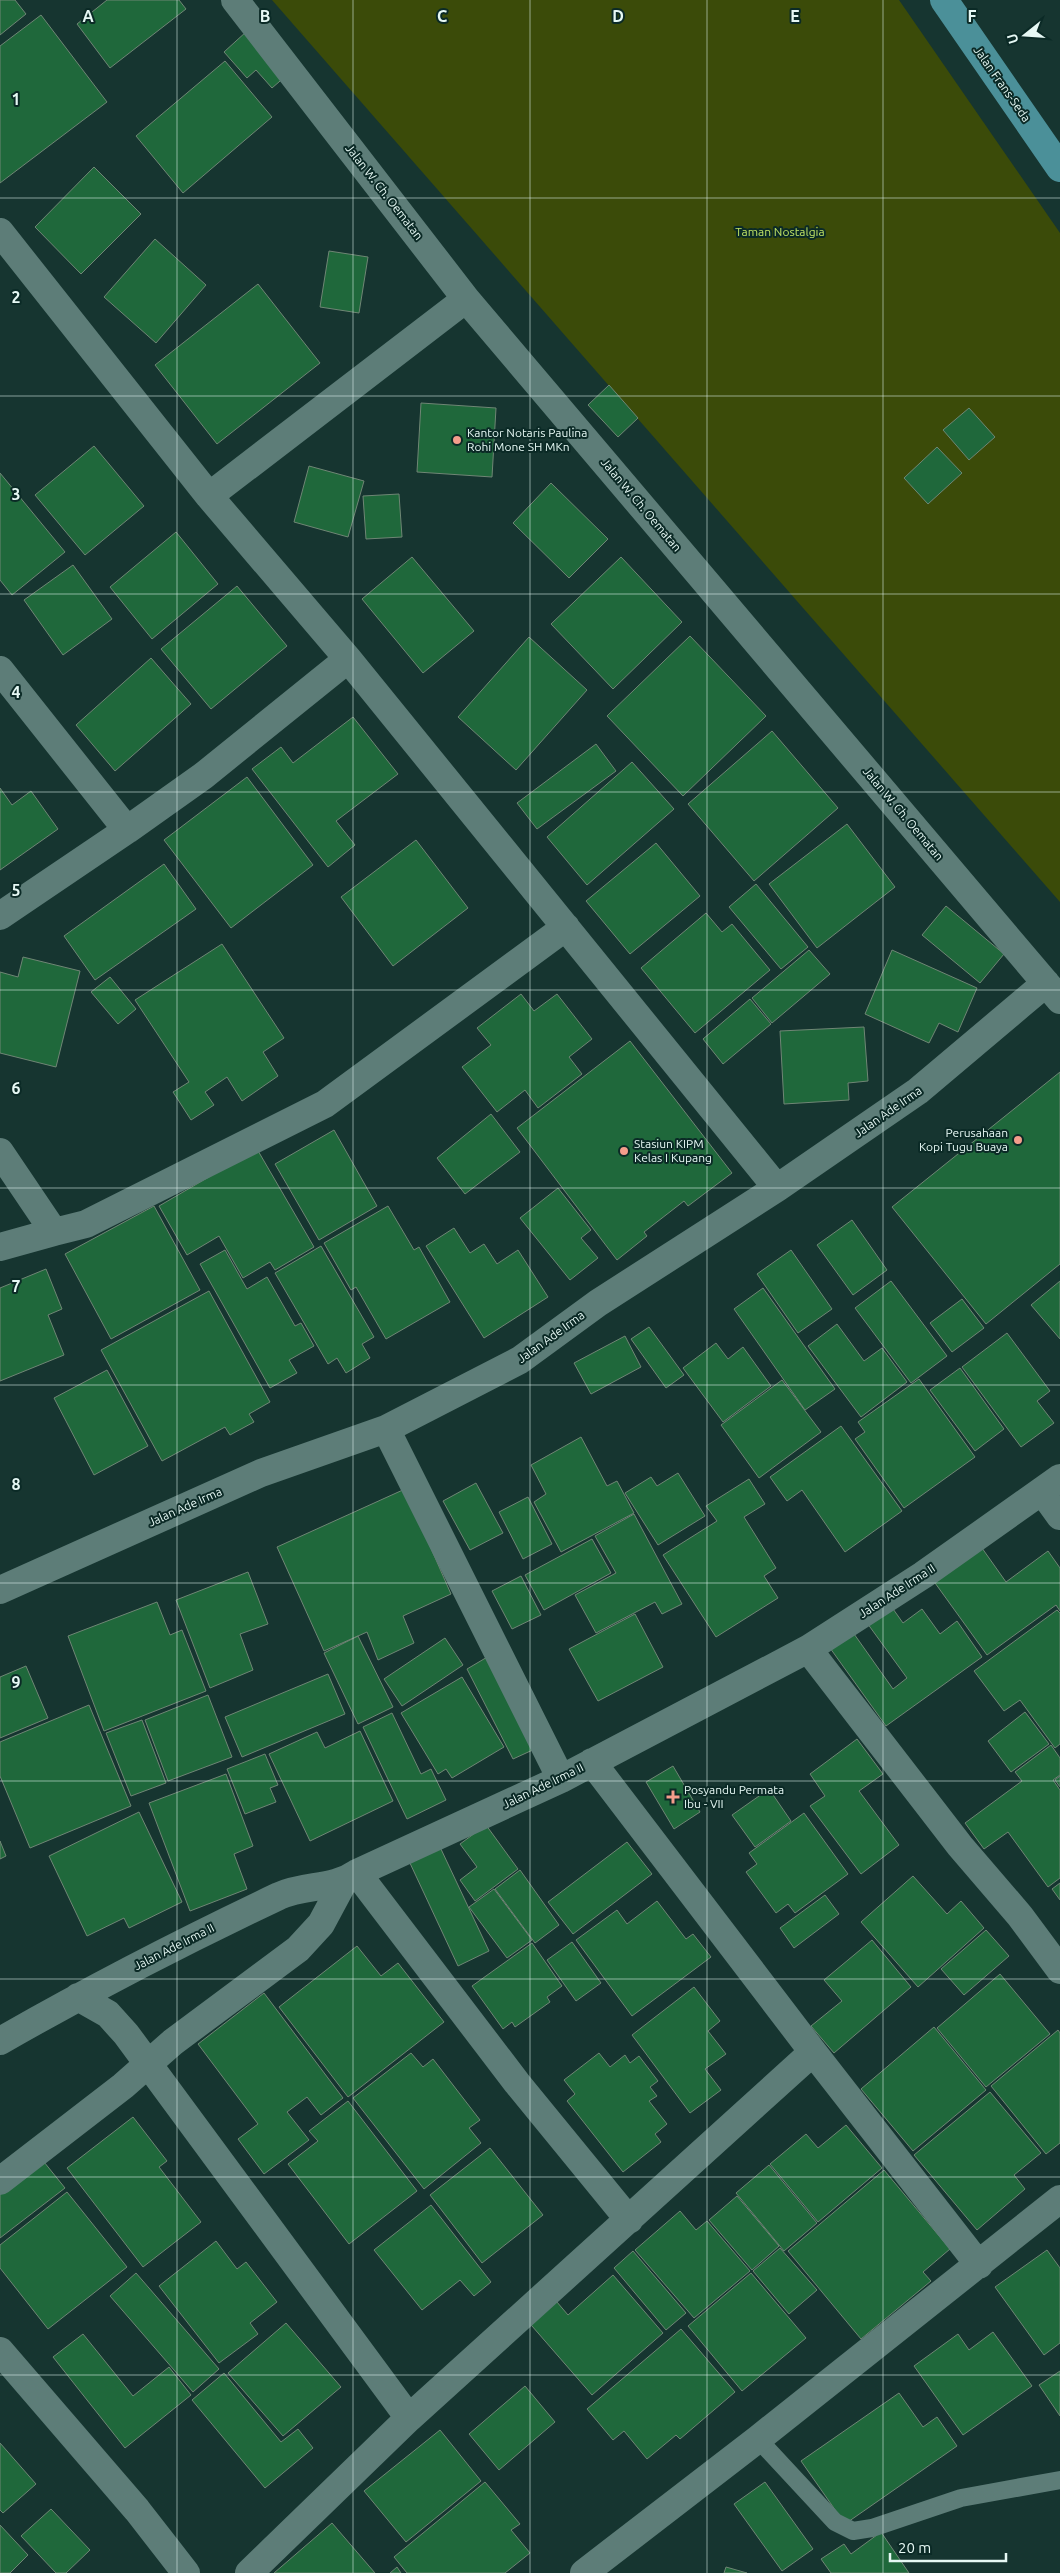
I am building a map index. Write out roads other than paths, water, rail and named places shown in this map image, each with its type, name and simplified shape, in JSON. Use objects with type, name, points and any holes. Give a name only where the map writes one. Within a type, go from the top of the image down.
[{"type":"main road","name":"Jalan Frans-Seda","points":[[944,0],[1060,168]]},
{"type":"street","name":"Jalan W. Ch. Oematan","points":[[235,0],[466,299],[1053,992]]},
{"type":"street","points":[[0,232],[209,496],[348,659],[778,1188]]},
{"type":"street","points":[[209,496],[466,299]]},
{"type":"street","points":[[0,916],[127,830],[202,776],[348,659]]},
{"type":"street","points":[[0,670],[127,830]]},
{"type":"street","points":[[0,1247],[86,1224],[325,1104],[566,927]]},
{"type":"street","name":"Jalan Ade Irma","points":[[0,1590],[261,1473],[386,1428],[520,1360],[598,1303],[778,1188],[918,1091],[1053,992]]},
{"type":"street","points":[[0,1152],[54,1232]]},
{"type":"street","points":[[386,1428],[561,1779]]},
{"type":"street","points":[[1051,1485],[1060,1516]]},
{"type":"street","name":"Jalan Ade Irma II","points":[[0,2041],[176,1945],[295,1889],[350,1878],[561,1779],[808,1649],[923,1575],[1051,1485]]},
{"type":"street","points":[[808,1649],[960,1846],[1020,1916],[1060,1970]]},
{"type":"street","points":[[592,1762],[813,2052],[979,2265]]},
{"type":"street","points":[[0,2181],[148,2066],[173,2042],[298,1949],[321,1924],[350,1878],[629,2220]]},
{"type":"street","points":[[78,1997],[108,2014],[126,2034],[409,2418]]},
{"type":"street","points":[[249,2573],[409,2418],[813,2052]]},
{"type":"street","points":[[584,2573],[758,2439],[1060,2199]]},
{"type":"street","points":[[0,2351],[138,2510],[186,2573]]},
{"type":"lane","points":[[758,2439],[835,2522],[853,2531],[872,2528],[960,2498],[1060,2480]]},
{"type":"place","name":"Kantor Notaris Paulina Rohi Mone SH MKn","points":[[457,440]]},
{"type":"place","name":"Perusahaan Kopi Tugu Buaya","points":[[1018,1140]]},
{"type":"place","name":"Stasiun KIPM Kelas I Kupang","points":[[624,1151]]},
{"type":"place","name":"Posyandu Permata Ibu - VII","points":[[673,1797]]},
{"type":"park label","name":"Taman Nostalgia","points":[[780,232]]}]
